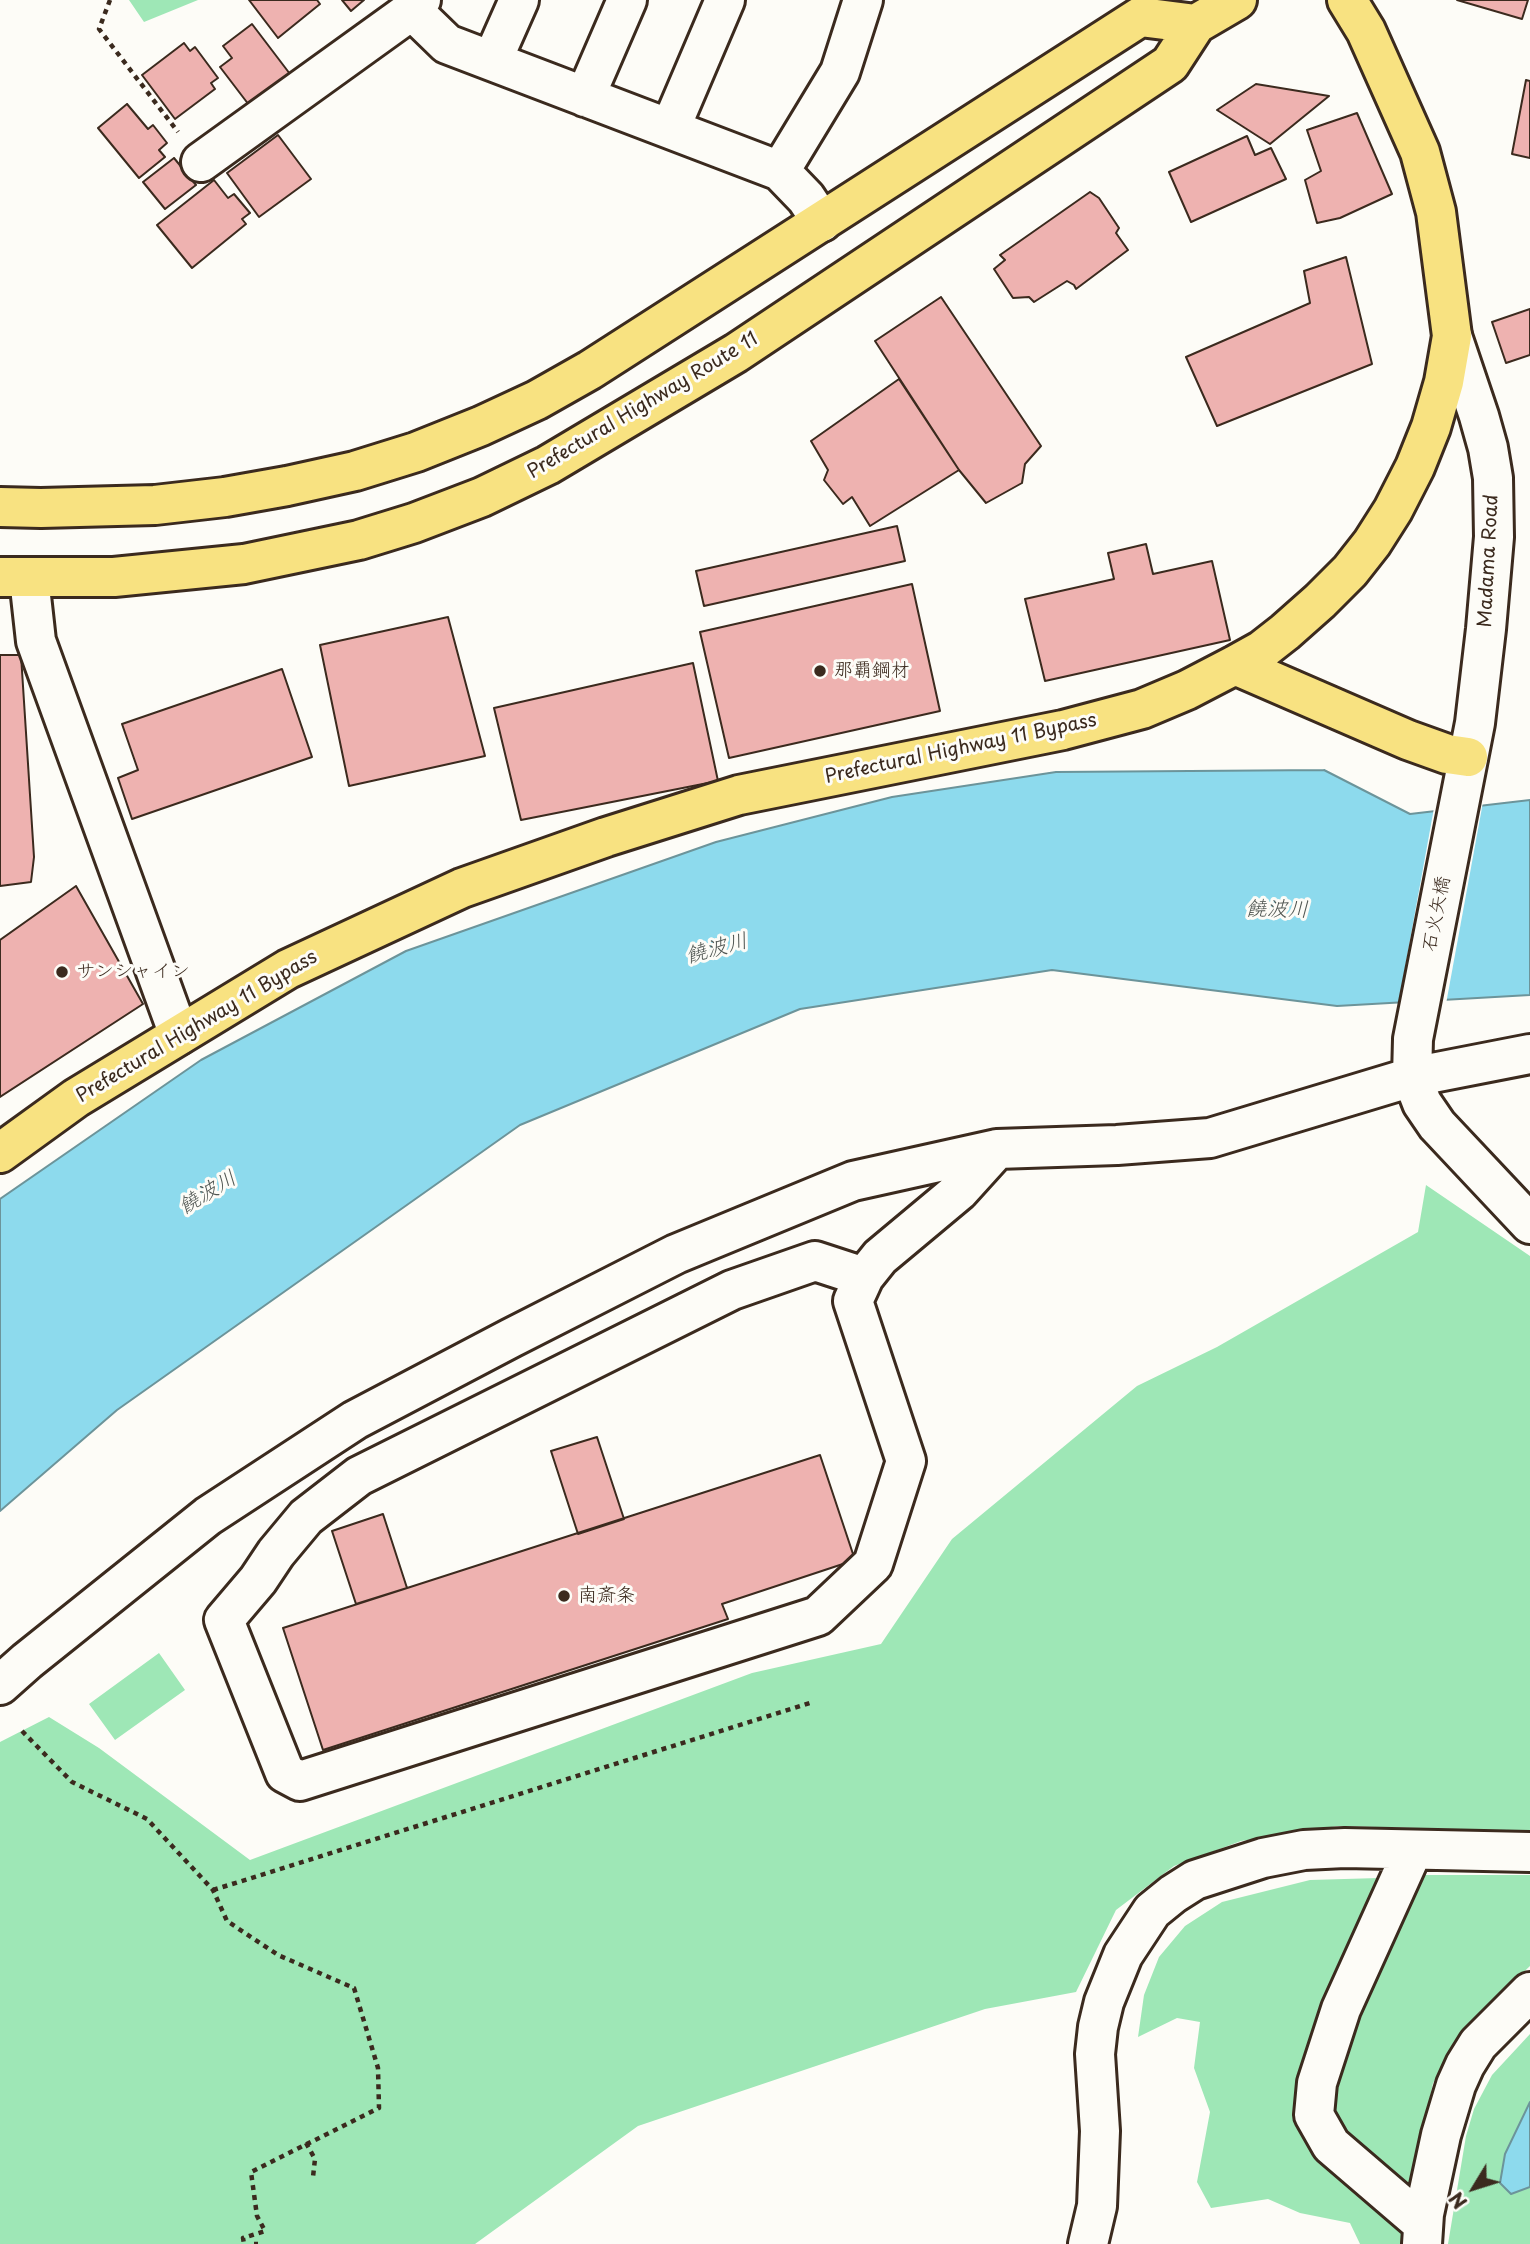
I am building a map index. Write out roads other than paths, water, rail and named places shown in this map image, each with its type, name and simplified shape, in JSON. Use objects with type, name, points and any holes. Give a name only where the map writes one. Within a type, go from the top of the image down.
[{"type":"main road","name":"Prefectural Highway Route 11","points":[[15,578],[114,577],[279,558],[359,540],[414,523],[482,497],[548,465],[747,345],[1170,64],[1196,23],[1237,0]]},
{"type":"main road","name":"Prefectural Highway 11 Bypass","points":[[0,1153],[76,1098],[288,969],[462,888],[606,837],[739,795],[1063,730],[1142,709],[1187,690],[1262,650],[1320,601],[1350,571],[1372,543],[1403,491],[1432,428],[1452,336],[1436,212],[1420,152],[1366,31],[1347,0]]},
{"type":"main road","points":[[0,507],[155,505],[225,497],[355,471],[416,452],[481,426],[537,400],[590,370],[1140,17],[1196,23]]},
{"type":"main road","points":[[1235,665],[1408,740],[1447,754],[1465,774]]},
{"type":"street","points":[[492,61],[519,0]]},
{"type":"street","points":[[585,97],[627,0]]},
{"type":"street","points":[[670,129],[725,0]]},
{"type":"street","points":[[780,171],[840,72],[863,0]]},
{"type":"street","points":[[201,162],[416,5],[447,44],[780,171],[806,198],[822,222]]},
{"type":"street","name":"Madama Road","points":[[1452,336],[1488,447],[1494,498],[1494,537],[1486,629],[1475,723],[1465,774]]},
{"type":"street","points":[[15,578],[178,1035]]},
{"type":"street","name":"石火矢橋","points":[[1412,1077],[1413,1039],[1465,774]]},
{"type":"street","points":[[13,1673],[208,1516],[355,1420],[676,1254],[853,1181],[997,1149],[1210,1138],[1412,1077],[1530,1054]]},
{"type":"street","points":[[1412,1077],[1422,1103],[1437,1125],[1530,1224]]},
{"type":"street","points":[[864,1277],[815,1261],[732,1290],[359,1476],[306,1517],[224,1620],[285,1773],[300,1781],[818,1616],[873,1564],[906,1461],[853,1301],[864,1277],[880,1257],[959,1191],[997,1149]]},
{"type":"street","points":[[1088,2244],[1097,2206],[1100,2131],[1095,2054],[1098,2027],[1104,2002],[1123,1955],[1152,1911],[1195,1880],[1263,1858],[1304,1850],[1345,1848],[1530,1852]]},
{"type":"street","points":[[1413,1850],[1341,2009],[1317,2083],[1314,2115],[1331,2145],[1423,2234]]},
{"type":"street","points":[[1423,2234],[1441,2135],[1456,2085],[1479,2044],[1530,1992]]},
{"type":"water","name":"饒波川","points":[[1324,770],[1410,814],[1530,800],[1530,995],[1337,1006],[1052,970],[800,1009],[520,1125],[117,1410],[0,1511],[0,1199],[201,1060],[406,951],[716,842],[892,797],[1056,772]]},
{"type":"water","points":[[1530,2102],[1530,2187],[1511,2194],[1500,2183],[1505,2154]]},
{"type":"place","name":"那覇鋼材","points":[[820,671]]},
{"type":"place","name":"サンシャイン","points":[[62,972]]},
{"type":"place","name":"南斎条","points":[[564,1596]]}]
